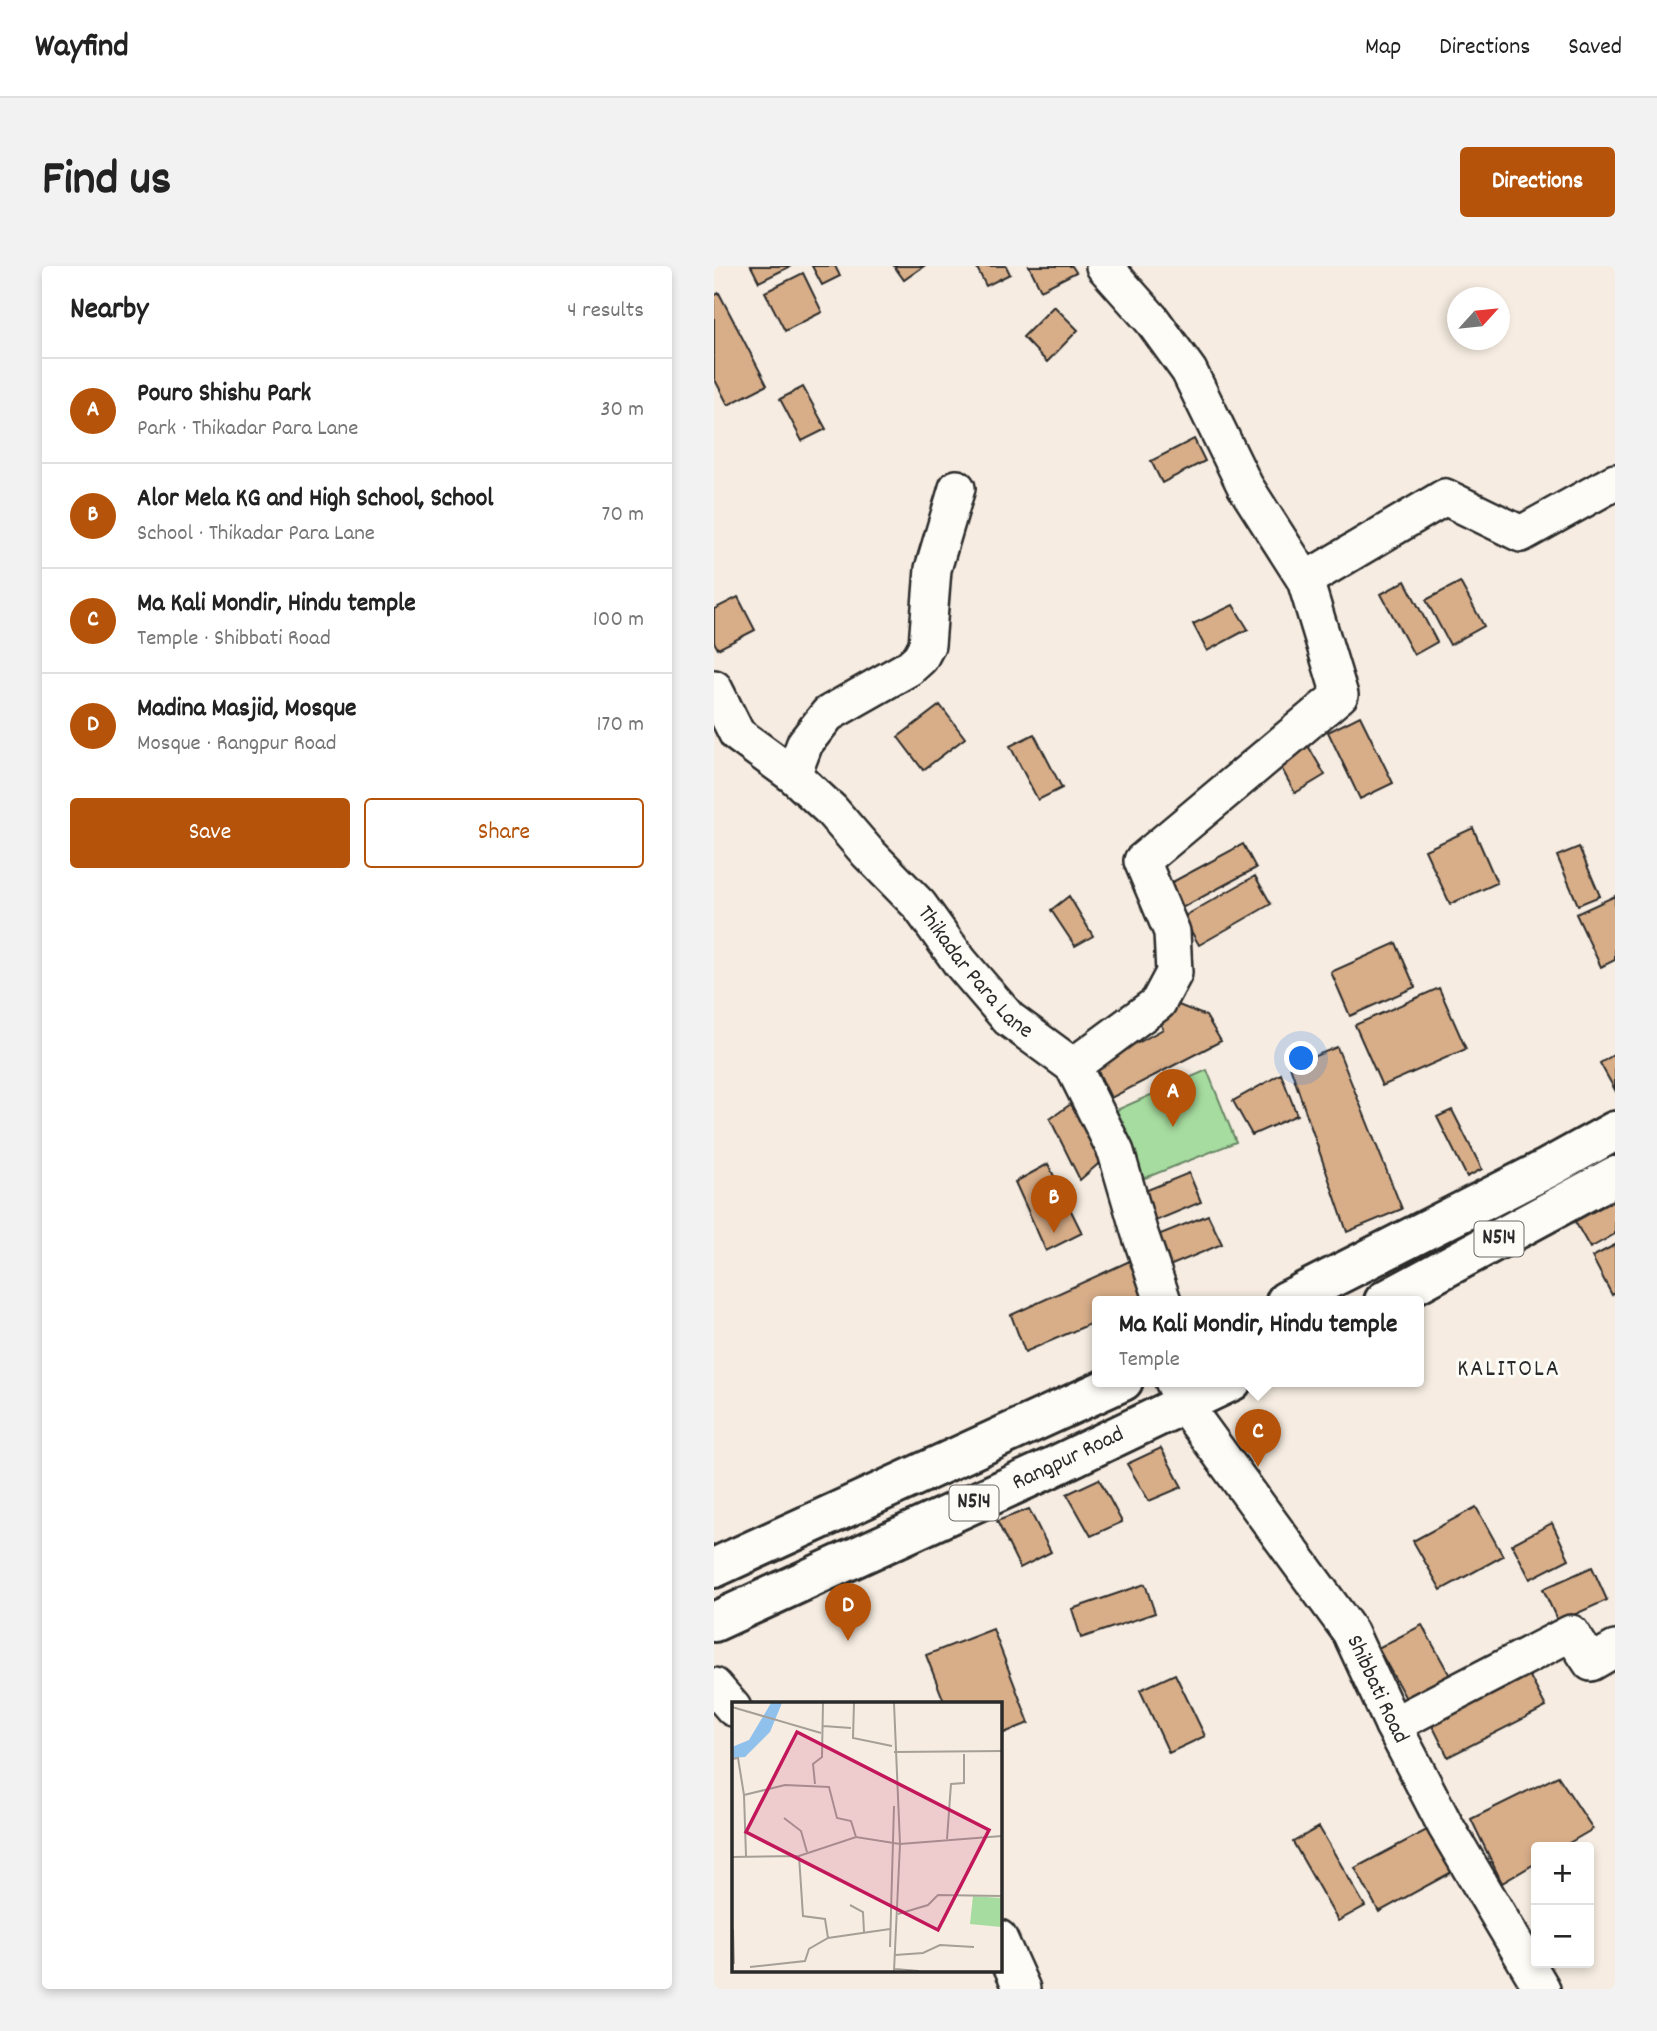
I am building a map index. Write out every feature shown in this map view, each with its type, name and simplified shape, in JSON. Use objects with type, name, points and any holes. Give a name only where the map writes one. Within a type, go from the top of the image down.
[{"type":"highway","name":"N514","points":[[1296,1296],[1615,1131]]},
{"type":"highway","name":"N514","points":[[1393,1296],[1615,1176]]},
{"type":"highway","name":"Rangpur Road","points":[[714,1568],[1110,1387]]},
{"type":"highway","name":"Rangpur Road","points":[[714,1622],[1179,1393],[1206,1387]]},
{"type":"street","points":[[1073,1066],[1158,1003],[1174,973],[1172,932],[1142,861],[1340,695],[1305,580],[1245,486],[1189,371],[1152,320],[1104,266]]},
{"type":"street","points":[[1305,580],[1445,497],[1521,534],[1615,482]]},
{"type":"street","points":[[793,775],[805,743],[828,714],[909,668],[920,658],[927,645],[933,569],[957,488]]},
{"type":"street","name":"Thikadar Para Lane","points":[[714,688],[725,739],[793,775],[831,810],[919,905],[960,961],[1009,1019],[1073,1066],[1116,1152],[1161,1296]]},
{"type":"street","name":"Shibbati Road","points":[[1179,1393],[1350,1632],[1393,1725],[1446,1825],[1542,1989]]},
{"type":"street","points":[[1393,1725],[1572,1633],[1591,1662],[1615,1649]]},
{"type":"street","points":[[714,1686],[732,1707]]},
{"type":"street","points":[[1001,1942],[1023,1989]]},
{"type":"green space","points":[[1207,1070],[1236,1142],[1135,1182],[1110,1113]]},
{"type":"building","points":[[751,266],[791,266],[759,282]]},
{"type":"building","points":[[812,266],[835,266],[840,276],[822,285]]},
{"type":"building","points":[[894,266],[924,266],[904,280]]},
{"type":"building","points":[[976,266],[1006,266],[1010,274],[986,286]]},
{"type":"building","points":[[1029,266],[1072,266],[1076,272],[1041,290]]},
{"type":"building","points":[[803,273],[822,312],[785,331],[765,292]]},
{"type":"building","points":[[719,293],[767,385],[728,405],[714,378],[714,296]]},
{"type":"building","points":[[1054,306],[1078,330],[1047,362],[1023,337]]},
{"type":"building","points":[[803,387],[826,429],[802,441],[780,399]]},
{"type":"building","points":[[1194,439],[1205,461],[1162,483],[1151,461]]},
{"type":"building","points":[[1405,581],[1437,642],[1414,655],[1381,594]]},
{"type":"building","points":[[1460,582],[1484,626],[1450,645],[1426,600]]},
{"type":"building","points":[[738,597],[755,630],[718,649],[714,642],[714,609]]},
{"type":"building","points":[[1233,605],[1248,629],[1207,651],[1193,624]]},
{"type":"building","points":[[940,705],[965,738],[923,770],[898,737]]},
{"type":"building","points":[[1360,716],[1393,783],[1360,799],[1328,732]]},
{"type":"building","points":[[1034,734],[1062,788],[1038,800],[1010,746]]},
{"type":"building","points":[[1307,744],[1325,775],[1295,793],[1277,760]]},
{"type":"building","points":[[1473,828],[1497,883],[1450,904],[1425,850]]},
{"type":"building","points":[[1243,844],[1256,868],[1180,909],[1167,885]]},
{"type":"building","points":[[1579,847],[1600,896],[1578,905],[1557,856]]},
{"type":"building","points":[[1255,876],[1271,904],[1199,945],[1183,917]]},
{"type":"building","points":[[1069,896],[1093,936],[1075,946],[1051,910]]},
{"type":"building","points":[[1615,896],[1615,960],[1601,967],[1576,914]]},
{"type":"building","points":[[1396,943],[1415,987],[1350,1016],[1331,972]]},
{"type":"building","points":[[1439,988],[1466,1049],[1382,1086],[1355,1025]]},
{"type":"building","points":[[1176,1004],[1206,1016],[1221,1041],[1111,1098],[1097,1069],[1133,1034],[1138,1043],[1163,1029],[1157,1014]]},
{"type":"building","points":[[1337,1047],[1402,1209],[1347,1232],[1290,1066]]},
{"type":"building","points":[[1615,1054],[1615,1090],[1600,1063]]},
{"type":"building","points":[[1281,1074],[1297,1115],[1252,1135],[1233,1101]]},
{"type":"building","points":[[1075,1101],[1105,1158],[1080,1180],[1050,1119]]},
{"type":"building","points":[[1452,1110],[1482,1169],[1467,1177],[1437,1117]]},
{"type":"building","points":[[1048,1164],[1082,1233],[1046,1251],[1015,1182]]},
{"type":"building","points":[[1189,1173],[1201,1202],[1148,1224],[1135,1195]]},
{"type":"building","points":[[1615,1197],[1615,1234],[1590,1248],[1573,1218]]},
{"type":"building","points":[[1208,1215],[1222,1244],[1167,1267],[1153,1237]]},
{"type":"building","points":[[1615,1245],[1615,1293],[1612,1295],[1592,1257]]},
{"type":"building","points":[[1132,1260],[1142,1296],[1092,1296],[1092,1323],[1025,1352],[1011,1315]]},
{"type":"building","points":[[1161,1448],[1182,1487],[1149,1501],[1127,1464]]},
{"type":"building","points":[[1099,1479],[1122,1522],[1091,1536],[1067,1494]]},
{"type":"building","points":[[1476,1507],[1503,1556],[1441,1590],[1413,1541]]},
{"type":"building","points":[[1029,1509],[1051,1552],[1020,1568],[997,1521]]},
{"type":"building","points":[[1552,1523],[1569,1559],[1530,1579],[1512,1544]]},
{"type":"building","points":[[1592,1567],[1607,1600],[1558,1622],[1543,1589]]},
{"type":"building","points":[[1145,1584],[1155,1613],[1081,1638],[1072,1609]]},
{"type":"building","points":[[1422,1625],[1453,1681],[1409,1704],[1378,1648]]},
{"type":"building","points":[[993,1629],[1029,1723],[1001,1734],[1001,1702],[944,1702],[926,1655]]},
{"type":"building","points":[[1525,1667],[1546,1707],[1448,1757],[1428,1717]]},
{"type":"building","points":[[1175,1674],[1205,1736],[1169,1753],[1140,1690]]},
{"type":"building","points":[[1558,1776],[1593,1829],[1571,1842],[1531,1842],[1531,1866],[1502,1883],[1471,1819]]},
{"type":"building","points":[[1438,1824],[1461,1867],[1379,1912],[1355,1868]]},
{"type":"building","points":[[1319,1827],[1365,1906],[1338,1921],[1293,1842]]},
{"type":"place","name":"Pouro Shishu Park","points":[[1173,1127]]},
{"type":"place","name":"Alor Mela KG and High School, School","points":[[1054,1233]]},
{"type":"place","name":"Ma Kali Mondir, Hindu temple","points":[[1258,1467]]},
{"type":"place","name":"Madina Masjid, Mosque","points":[[848,1641]]},
{"type":"district","name":"KALITOLA","points":[[1509,1370]]}]
